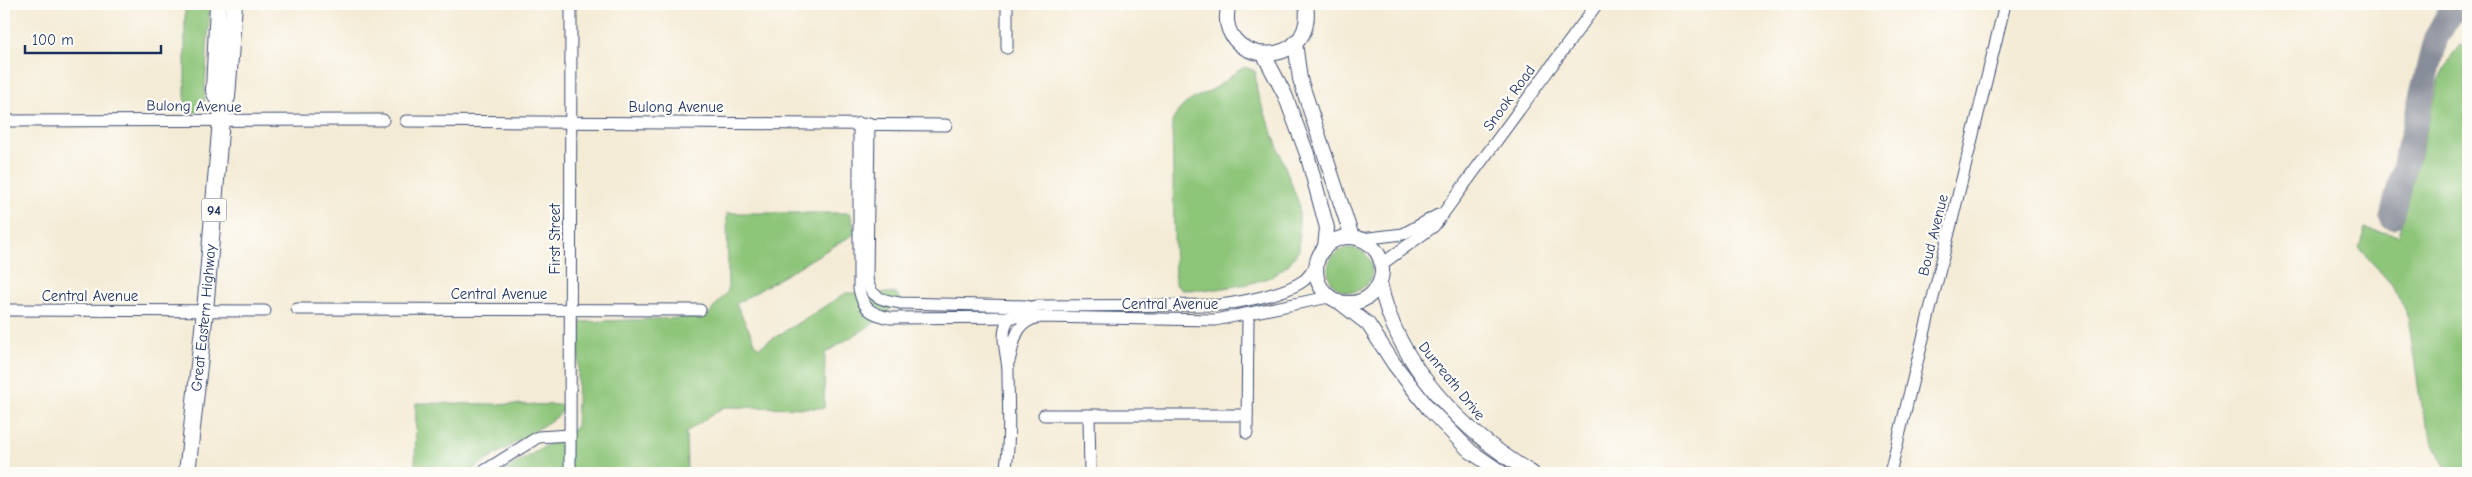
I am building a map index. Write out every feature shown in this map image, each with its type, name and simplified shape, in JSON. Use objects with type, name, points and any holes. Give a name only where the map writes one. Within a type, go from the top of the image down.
[{"type":"highway","name":"Great Eastern Highway","points":[[218,4],[214,91],[221,115]]},
{"type":"highway","name":"Great Eastern Highway","points":[[187,473],[205,311],[221,115],[227,97],[234,4]]},
{"type":"highway","name":"Great Eastern Highway","points":[[179,473],[194,408]]},
{"type":"main road","points":[[1229,4],[1227,17],[1233,35],[1247,50],[1264,55],[1286,50],[1295,43],[1306,25],[1306,9],[1317,4]]},
{"type":"main road","points":[[1295,43],[1300,79],[1357,238]]},
{"type":"main road","points":[[1264,55],[1285,95],[1307,154],[1327,228],[1325,247],[1316,266],[1319,284],[1333,299],[1348,303],[1367,298],[1380,283],[1382,264],[1375,249],[1357,238],[1334,240],[1325,247]]},
{"type":"main road","name":"Dunreath Drive","points":[[1380,283],[1385,308],[1404,347],[1421,374],[1474,434],[1504,456],[1532,473]]},
{"type":"main road","name":"Dunreath Drive","points":[[1333,299],[1368,324],[1394,364],[1429,409],[1470,451],[1502,473]]},
{"type":"street","name":"First Street","points":[[570,473],[571,4]]},
{"type":"street","points":[[1007,4],[1007,48]]},
{"type":"street","name":"Snook Road","points":[[1382,264],[1434,226],[1597,4]]},
{"type":"street","name":"Boud Avenue","points":[[1890,473],[2006,4]]},
{"type":"street","name":"Bulong Avenue","points":[[4,121],[208,120],[221,115],[383,120]]},
{"type":"street","name":"Bulong Avenue","points":[[406,121],[946,125]]},
{"type":"street","name":"Central Avenue","points":[[864,123],[868,287],[872,294],[882,300],[900,303],[991,306],[1038,311],[1220,306],[1246,301],[1295,285],[1303,281],[1316,266]]},
{"type":"street","name":"Central Avenue","points":[[864,123],[859,289],[865,307],[870,312],[890,318],[1009,318],[1020,310],[1215,320],[1248,315],[1292,303],[1333,299]]},
{"type":"street","name":"Snook Road","points":[[1357,238],[1403,234],[1444,211]]},
{"type":"street","points":[[991,306],[1009,318],[1013,334],[1008,368],[1008,454],[1005,473]]},
{"type":"street","name":"Central Avenue","points":[[297,309],[700,310]]},
{"type":"street","name":"Central Avenue","points":[[4,310],[265,311]]},
{"type":"street","name":"Central Avenue","points":[[966,318],[992,323],[1000,330],[1013,334],[1038,311]]},
{"type":"street","points":[[1247,433],[1248,315]]},
{"type":"street","points":[[1044,415],[1247,415]]},
{"type":"street","points":[[1090,415],[1090,473]]},
{"type":"street","points":[[482,473],[538,437],[570,435]]},
{"type":"street","points":[[1008,454],[1013,473]]},
{"type":"green space","points":[[185,4],[210,4],[204,105],[196,112],[187,113],[185,109]]},
{"type":"green space","points":[[2460,45],[2468,47],[2468,473],[2448,473],[2432,440],[2421,406],[2408,317],[2392,285],[2359,248],[2365,228],[2399,236],[2439,82],[2452,55]]},
{"type":"green space","points":[[1244,67],[1255,71],[1257,92],[1299,204],[1299,250],[1288,265],[1271,277],[1248,284],[1217,289],[1182,290],[1175,284],[1172,122],[1185,104],[1215,88]]},
{"type":"green space","points":[[727,213],[850,213],[856,233],[736,304],[758,348],[846,293],[896,293],[902,302],[890,306],[889,314],[825,353],[824,408],[724,407],[686,432],[687,473],[500,473],[576,428],[580,322],[706,317],[728,291]]},
{"type":"green space","points":[[1346,248],[1354,248],[1366,254],[1372,270],[1366,286],[1354,292],[1346,292],[1334,286],[1328,274],[1328,266],[1334,254]]},
{"type":"green space","points":[[416,403],[566,405],[557,417],[466,473],[415,473]]},
{"type":"taxiway","points":[[2392,217],[2436,37],[2456,4]]}]
